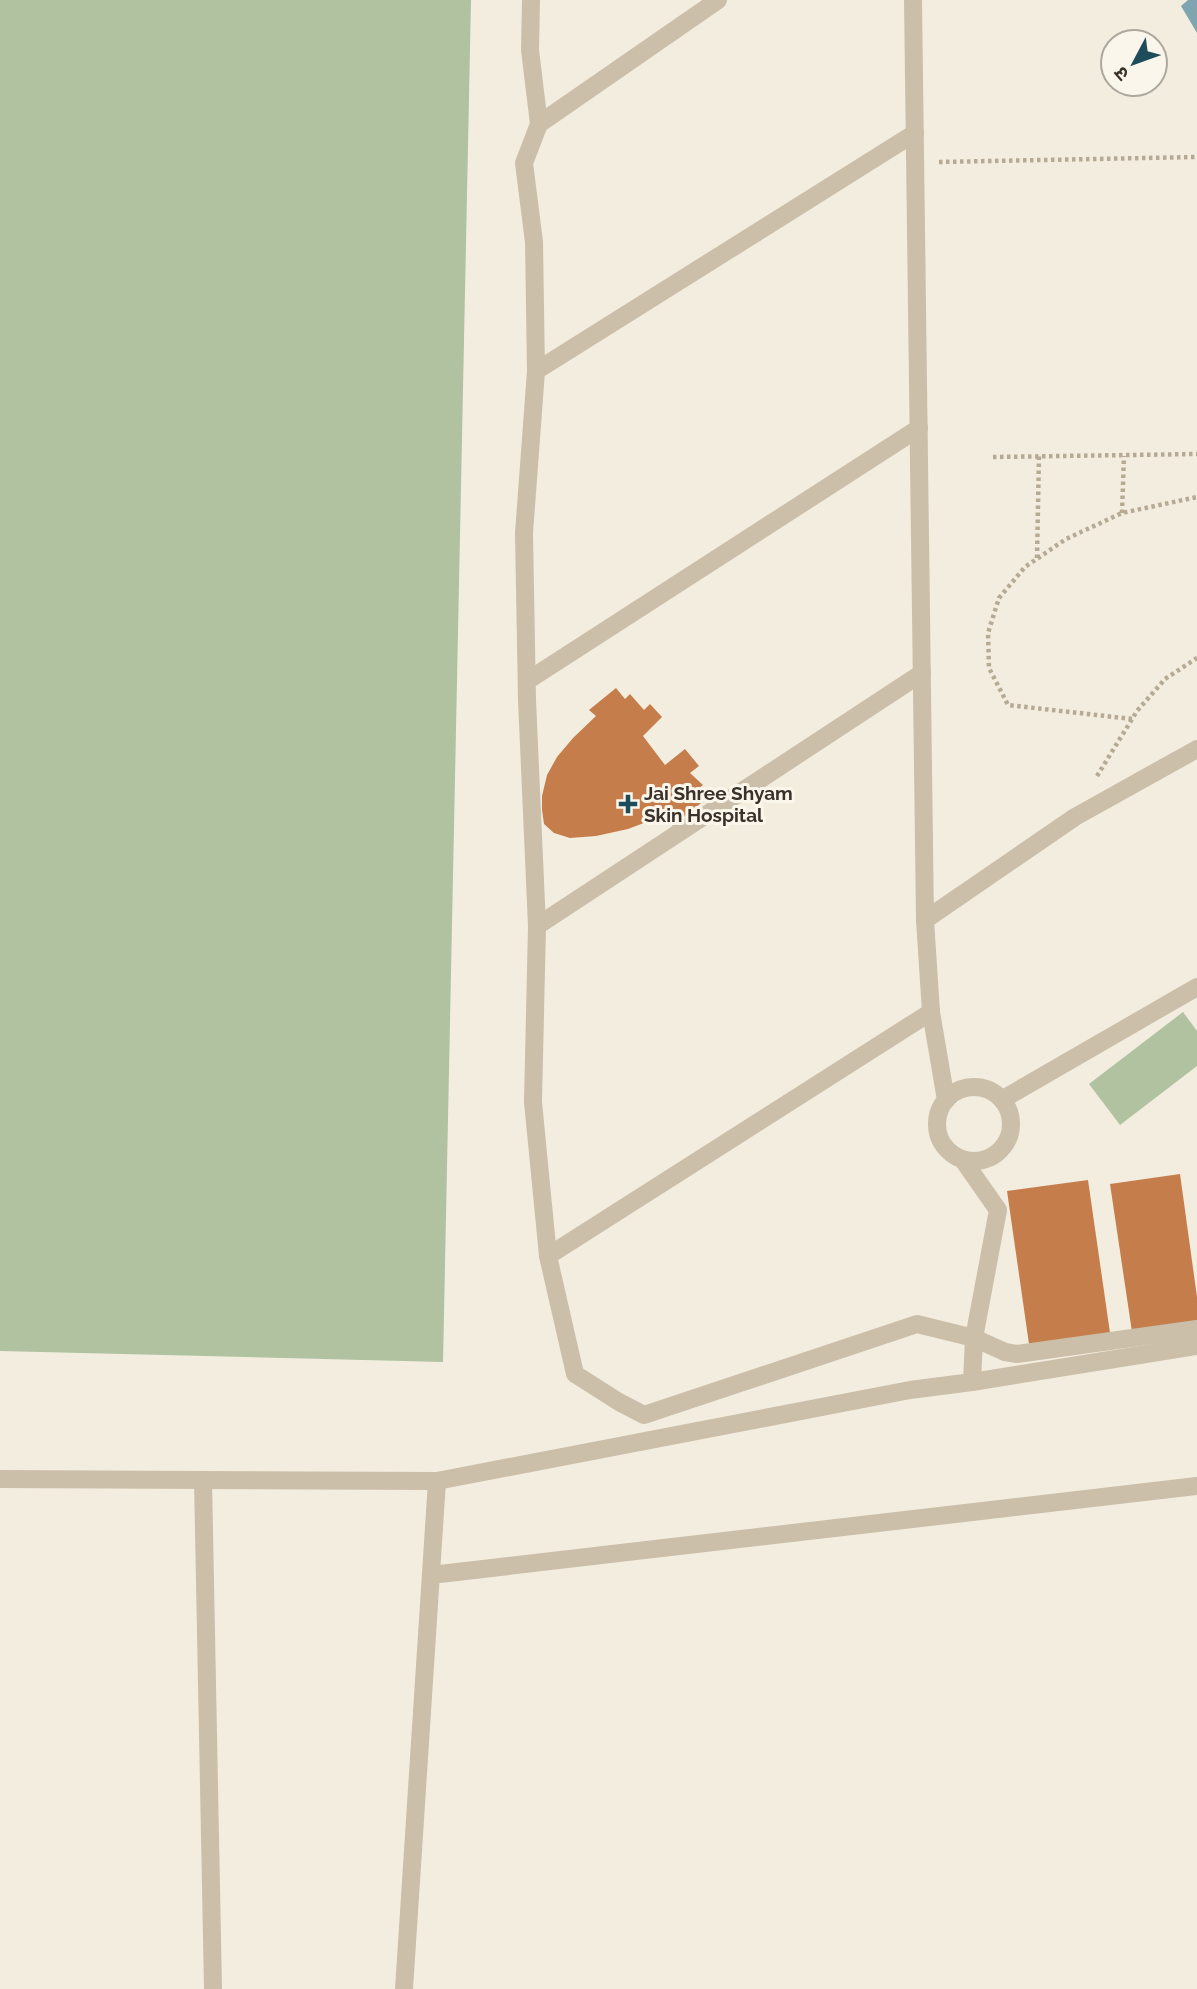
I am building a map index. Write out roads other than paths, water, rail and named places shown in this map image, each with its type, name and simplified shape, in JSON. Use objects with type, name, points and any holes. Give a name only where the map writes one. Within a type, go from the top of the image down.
[{"type":"street","points":[[531,0],[530,50],[539,124],[524,163],[534,242],[536,371],[524,533],[537,926],[533,1102],[548,1256],[575,1374],[644,1416],[917,1324],[974,1338],[1005,1352],[1017,1354],[1197,1329]]},
{"type":"street","points":[[539,124],[719,0]]},
{"type":"street","points":[[913,0],[925,920],[931,1013],[946,1100]]},
{"type":"street","points":[[536,371],[915,133]]},
{"type":"street","points":[[527,681],[919,428]]},
{"type":"street","points":[[537,926],[922,673]]},
{"type":"street","points":[[925,920],[1075,817],[1197,748]]},
{"type":"street","points":[[1003,1099],[1197,987]]},
{"type":"street","points":[[548,1256],[931,1013]]},
{"type":"street","points":[[968,1087],[981,1087],[1003,1099],[1012,1122],[1011,1134],[1006,1145],[997,1154],[987,1160],[975,1162],[952,1155],[943,1146],[936,1122],[939,1110],[956,1092],[968,1087]]},
{"type":"street","points":[[963,1160],[998,1210],[974,1338],[972,1382]]},
{"type":"street","points":[[0,1479],[437,1481],[910,1390],[1197,1346]]},
{"type":"street","points":[[203,1480],[213,1989]]},
{"type":"street","points":[[404,1989],[437,1481]]},
{"type":"street","points":[[431,1575],[1197,1486]]},
{"type":"water","points":[[1188,0],[1197,0],[1197,33],[1181,6]]},
{"type":"place","name":"Jai Shree Shyam Skin Hospital","points":[[628,804]]}]
